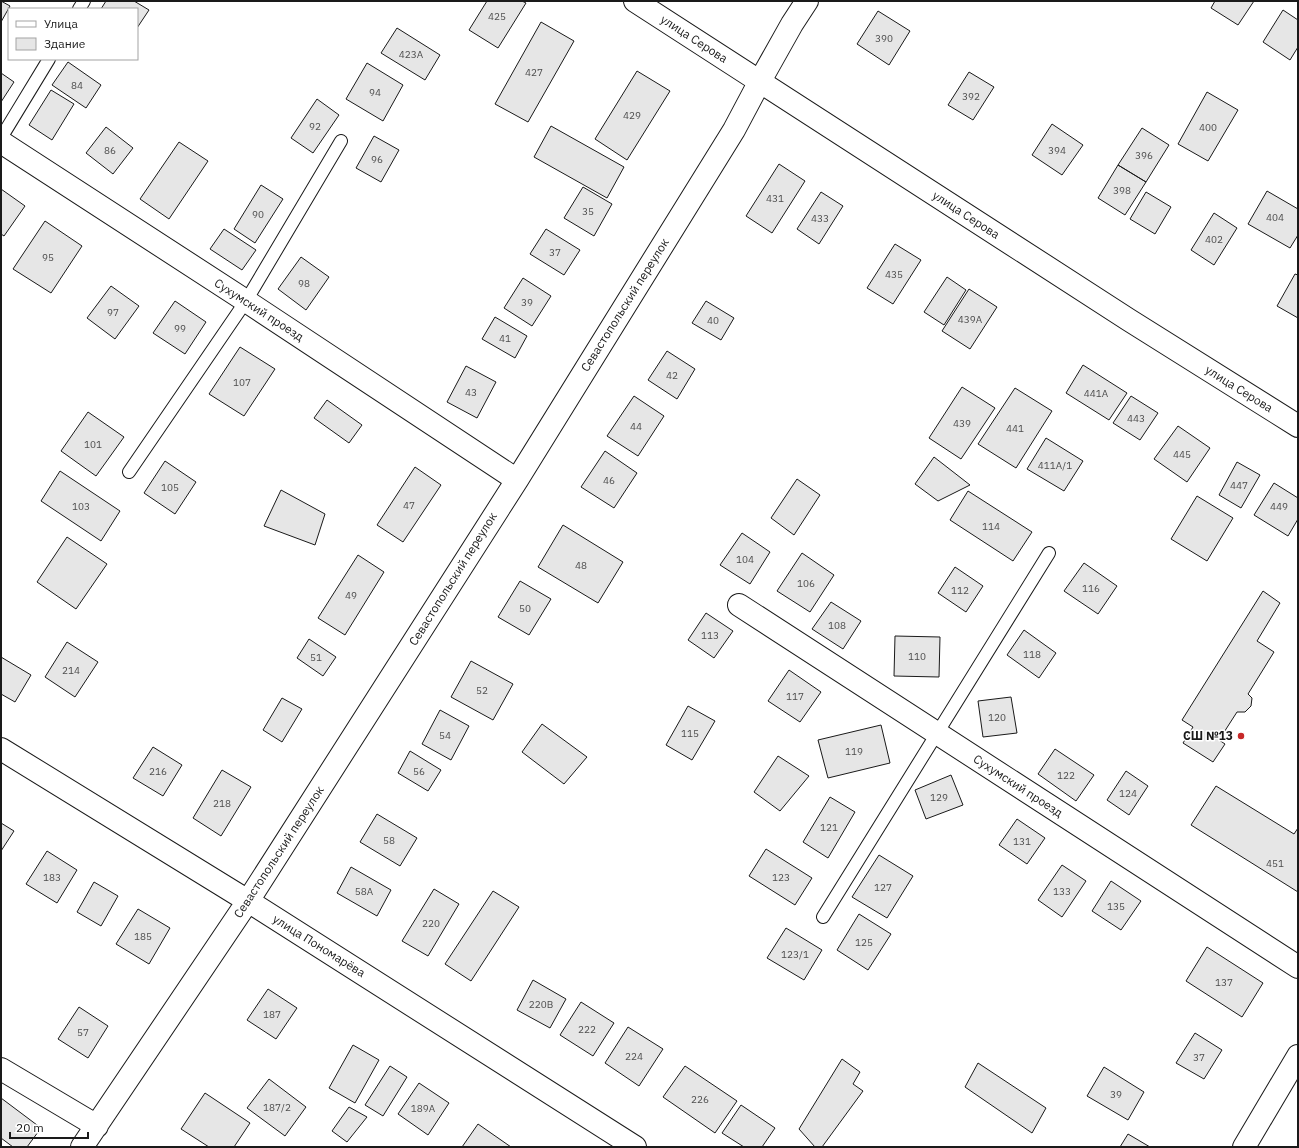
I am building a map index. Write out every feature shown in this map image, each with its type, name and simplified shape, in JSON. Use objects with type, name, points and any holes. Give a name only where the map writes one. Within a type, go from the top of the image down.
[{"type":"street","name":"улица Серова","points":[[635,1],[1129,320],[1298,426]]},
{"type":"street","name":"Севастопольский переулок","points":[[82,1147],[248,902],[517,480],[730,137],[792,24],[807,1]]},
{"type":"street","name":"Сухумский проезд","points":[[1,142],[246,301],[517,480]]},
{"type":"street","name":"Сухумский проезд","points":[[739,605],[1298,967]]},
{"type":"street","name":"улица Пономарёва","points":[[1,749],[248,902],[635,1147]]},
{"type":"street","points":[[1244,1147],[1298,1056]]},
{"type":"street","points":[[1,1069],[97,1126]]},
{"type":"lane","points":[[1,138],[48,60]]},
{"type":"lane","points":[[129,472],[246,301],[341,141]]},
{"type":"lane","points":[[823,917],[1048,553]]},
{"type":"building","points":[[1,1],[10,6],[1,22]]},
{"type":"building","points":[[106,1],[134,1],[149,10],[138,26],[138,8],[102,8]]},
{"type":"building","points":[[487,1],[522,1],[526,3],[498,48],[469,30]]},
{"type":"building","points":[[1215,1],[1254,1],[1238,25],[1211,8]]},
{"type":"building","points":[[1283,10],[1298,20],[1298,47],[1290,60],[1263,42]]},
{"type":"building","points":[[878,11],[910,31],[889,65],[857,44]]},
{"type":"building","points":[[541,22],[574,41],[528,122],[495,104]]},
{"type":"building","points":[[397,28],[440,55],[425,80],[381,53]]},
{"type":"building","points":[[68,62],[101,85],[86,108],[52,85]]},
{"type":"building","points":[[367,63],[403,85],[383,121],[346,99]]},
{"type":"building","points":[[637,71],[670,91],[627,160],[595,139]]},
{"type":"building","points":[[969,72],[994,87],[973,120],[948,105]]},
{"type":"building","points":[[1,73],[14,82],[1,102]]},
{"type":"building","points":[[51,90],[74,104],[52,140],[29,125]]},
{"type":"building","points":[[1207,92],[1238,110],[1208,161],[1178,144]]},
{"type":"building","points":[[317,99],[339,115],[313,153],[291,138]]},
{"type":"building","points":[[1052,124],[1083,145],[1062,175],[1032,155]]},
{"type":"building","points":[[551,126],[624,167],[607,198],[534,157]]},
{"type":"building","points":[[106,127],[133,148],[113,174],[86,153]]},
{"type":"building","points":[[1142,128],[1169,145],[1146,182],[1118,165]]},
{"type":"building","points":[[374,136],[399,150],[381,182],[356,168]]},
{"type":"building","points":[[179,142],[208,161],[169,219],[140,199]]},
{"type":"building","points":[[779,164],[805,181],[772,233],[746,216]]},
{"type":"building","points":[[1118,165],[1146,182],[1125,215],[1098,198]]},
{"type":"building","points":[[261,185],[283,199],[255,243],[234,229]]},
{"type":"building","points":[[583,187],[612,204],[594,236],[564,218]]},
{"type":"building","points":[[1,189],[25,206],[4,236],[1,234]]},
{"type":"building","points":[[1267,191],[1298,209],[1298,235],[1290,248],[1248,224]]},
{"type":"building","points":[[821,192],[843,206],[819,244],[797,229]]},
{"type":"building","points":[[1146,192],[1171,207],[1155,234],[1130,219]]},
{"type":"building","points":[[1214,213],[1237,228],[1214,265],[1191,250]]},
{"type":"building","points":[[45,221],[82,246],[51,293],[13,269]]},
{"type":"building","points":[[224,229],[256,250],[242,270],[210,249]]},
{"type":"building","points":[[546,229],[580,250],[564,275],[530,254]]},
{"type":"building","points":[[895,244],[921,260],[893,304],[867,288]]},
{"type":"building","points":[[301,257],[329,277],[306,310],[278,289]]},
{"type":"building","points":[[1295,274],[1298,275],[1298,318],[1277,306]]},
{"type":"building","points":[[947,277],[966,290],[944,325],[924,312]]},
{"type":"building","points":[[523,278],[551,296],[532,326],[504,308]]},
{"type":"building","points":[[111,286],[139,306],[115,339],[87,318]]},
{"type":"building","points":[[969,289],[997,307],[970,349],[942,331]]},
{"type":"building","points":[[175,301],[206,322],[185,354],[153,333]]},
{"type":"building","points":[[706,301],[734,318],[721,340],[692,323]]},
{"type":"building","points":[[495,317],[527,336],[515,358],[482,339]]},
{"type":"building","points":[[240,347],[275,369],[244,416],[209,394]]},
{"type":"building","points":[[667,351],[695,369],[677,399],[648,380]]},
{"type":"building","points":[[1083,365],[1127,393],[1109,420],[1066,393]]},
{"type":"building","points":[[466,366],[496,382],[477,418],[447,402]]},
{"type":"building","points":[[962,387],[995,408],[961,459],[929,438]]},
{"type":"building","points":[[1015,388],[1052,411],[1016,468],[978,444]]},
{"type":"building","points":[[634,396],[664,416],[638,456],[607,436]]},
{"type":"building","points":[[1131,396],[1158,413],[1140,440],[1113,423]]},
{"type":"building","points":[[327,400],[362,425],[349,443],[314,418]]},
{"type":"building","points":[[88,412],[124,437],[96,476],[61,451]]},
{"type":"building","points":[[1178,426],[1210,448],[1187,482],[1154,459]]},
{"type":"building","points":[[1046,438],[1083,461],[1064,491],[1027,469]]},
{"type":"building","points":[[605,451],[637,473],[614,508],[581,487]]},
{"type":"building","points":[[934,457],[970,485],[938,501],[915,484]]},
{"type":"building","points":[[165,461],[196,482],[175,514],[144,493]]},
{"type":"building","points":[[1237,462],[1260,475],[1241,508],[1219,495]]},
{"type":"building","points":[[415,467],[441,485],[403,542],[377,525]]},
{"type":"building","points":[[60,471],[120,511],[101,541],[41,501]]},
{"type":"building","points":[[797,479],[820,495],[794,535],[771,518]]},
{"type":"building","points":[[1274,483],[1298,498],[1298,519],[1288,536],[1254,515]]},
{"type":"building","points":[[281,490],[325,514],[315,545],[264,526]]},
{"type":"building","points":[[968,491],[1032,532],[1013,561],[950,520]]},
{"type":"building","points":[[1197,496],[1233,518],[1207,561],[1171,539]]},
{"type":"building","points":[[563,525],[623,562],[598,603],[538,567]]},
{"type":"building","points":[[742,533],[770,552],[750,584],[720,565]]},
{"type":"building","points":[[67,537],[107,564],[76,609],[37,582]]},
{"type":"building","points":[[802,553],[834,575],[810,612],[777,591]]},
{"type":"building","points":[[358,555],[384,572],[345,635],[318,618]]},
{"type":"building","points":[[1084,563],[1117,586],[1098,614],[1064,591]]},
{"type":"building","points":[[955,567],[983,586],[966,612],[938,593]]},
{"type":"building","points":[[520,581],[551,599],[529,635],[498,617]]},
{"type":"building","points":[[1263,591],[1280,603],[1257,641],[1274,652],[1248,694],[1252,698],[1251,706],[1245,712],[1237,712],[1219,740],[1225,744],[1213,762],[1183,743],[1193,727],[1182,720]]},
{"type":"building","points":[[831,602],[861,621],[843,649],[812,629]]},
{"type":"building","points":[[706,613],[733,631],[714,658],[688,640]]},
{"type":"building","points":[[1024,630],[1056,653],[1039,678],[1007,655]]},
{"type":"building","points":[[895,636],[940,637],[939,677],[894,676]]},
{"type":"building","points":[[309,639],[336,657],[323,676],[297,658]]},
{"type":"building","points":[[67,642],[98,662],[75,697],[45,677]]},
{"type":"building","points":[[1,657],[31,675],[15,702],[1,694]]},
{"type":"building","points":[[471,661],[513,684],[493,720],[451,697]]},
{"type":"building","points":[[789,670],[821,692],[800,722],[768,701]]},
{"type":"building","points":[[1011,697],[1017,733],[983,737],[978,701]]},
{"type":"building","points":[[282,698],[302,709],[282,742],[263,730]]},
{"type":"building","points":[[688,706],[715,721],[692,760],[666,745]]},
{"type":"building","points":[[440,710],[469,726],[451,760],[422,744]]},
{"type":"building","points":[[542,724],[587,757],[564,784],[522,752]]},
{"type":"building","points":[[881,725],[890,763],[828,778],[818,740]]},
{"type":"building","points":[[153,747],[182,765],[163,796],[133,778]]},
{"type":"building","points":[[1055,749],[1094,775],[1076,801],[1038,774]]},
{"type":"building","points":[[410,751],[441,770],[428,791],[398,773]]},
{"type":"building","points":[[778,756],[809,776],[780,811],[754,792]]},
{"type":"building","points":[[222,770],[251,787],[221,836],[193,818]]},
{"type":"building","points":[[1126,771],[1148,786],[1129,815],[1107,800]]},
{"type":"building","points":[[951,775],[963,805],[926,819],[915,790]]},
{"type":"building","points":[[1216,786],[1294,834],[1298,828],[1298,892],[1191,825]]},
{"type":"building","points":[[830,797],[855,812],[828,858],[803,842]]},
{"type":"building","points":[[377,814],[417,838],[400,866],[360,842]]},
{"type":"building","points":[[1017,819],[1045,838],[1027,864],[999,845]]},
{"type":"building","points":[[1,823],[14,831],[1,851]]},
{"type":"building","points":[[766,849],[812,878],[795,905],[749,876]]},
{"type":"building","points":[[47,851],[77,870],[57,903],[26,884]]},
{"type":"building","points":[[879,855],[913,876],[887,918],[852,897]]},
{"type":"building","points":[[1062,865],[1086,881],[1062,917],[1038,900]]},
{"type":"building","points":[[351,867],[391,890],[377,916],[337,893]]},
{"type":"building","points":[[1111,881],[1141,901],[1121,930],[1092,911]]},
{"type":"building","points":[[94,882],[118,896],[101,926],[77,912]]},
{"type":"building","points":[[434,889],[459,904],[428,956],[402,941]]},
{"type":"building","points":[[493,891],[519,907],[471,981],[445,964]]},
{"type":"building","points":[[138,909],[170,928],[149,964],[116,944]]},
{"type":"building","points":[[859,914],[891,934],[868,970],[837,950]]},
{"type":"building","points":[[786,928],[822,950],[804,980],[767,958]]},
{"type":"building","points":[[1207,947],[1263,983],[1242,1017],[1186,981]]},
{"type":"building","points":[[533,980],[566,999],[550,1028],[517,1010]]},
{"type":"building","points":[[268,989],[297,1008],[276,1039],[247,1020]]},
{"type":"building","points":[[581,1002],[614,1023],[593,1056],[560,1035]]},
{"type":"building","points":[[79,1007],[108,1026],[88,1058],[58,1039]]},
{"type":"building","points":[[628,1027],[663,1049],[639,1086],[605,1063]]},
{"type":"building","points":[[1195,1033],[1222,1050],[1204,1079],[1176,1063]]},
{"type":"building","points":[[353,1045],[379,1060],[355,1103],[329,1088]]},
{"type":"building","points":[[842,1059],[860,1072],[853,1084],[863,1091],[822,1147],[815,1147],[799,1129]]},
{"type":"building","points":[[978,1063],[1046,1108],[1032,1133],[965,1087]]},
{"type":"building","points":[[390,1066],[407,1077],[383,1116],[365,1105]]},
{"type":"building","points":[[685,1066],[737,1101],[715,1133],[663,1097]]},
{"type":"building","points":[[1104,1067],[1144,1092],[1128,1120],[1087,1096]]},
{"type":"building","points":[[269,1079],[306,1107],[285,1136],[247,1108]]},
{"type":"building","points":[[419,1083],[449,1103],[428,1135],[398,1114]]},
{"type":"building","points":[[205,1093],[250,1123],[234,1147],[209,1147],[181,1129]]},
{"type":"building","points":[[1,1098],[41,1128],[27,1147],[13,1147],[1,1138]]},
{"type":"building","points":[[741,1105],[775,1128],[762,1147],[744,1147],[722,1133]]},
{"type":"building","points":[[349,1107],[367,1117],[347,1142],[332,1131]]},
{"type":"building","points":[[478,1124],[511,1147],[462,1147]]},
{"type":"building","points":[[1128,1134],[1150,1147],[1120,1147]]},
{"type":"place","name":"СШ №13","points":[[1241,736]]}]
